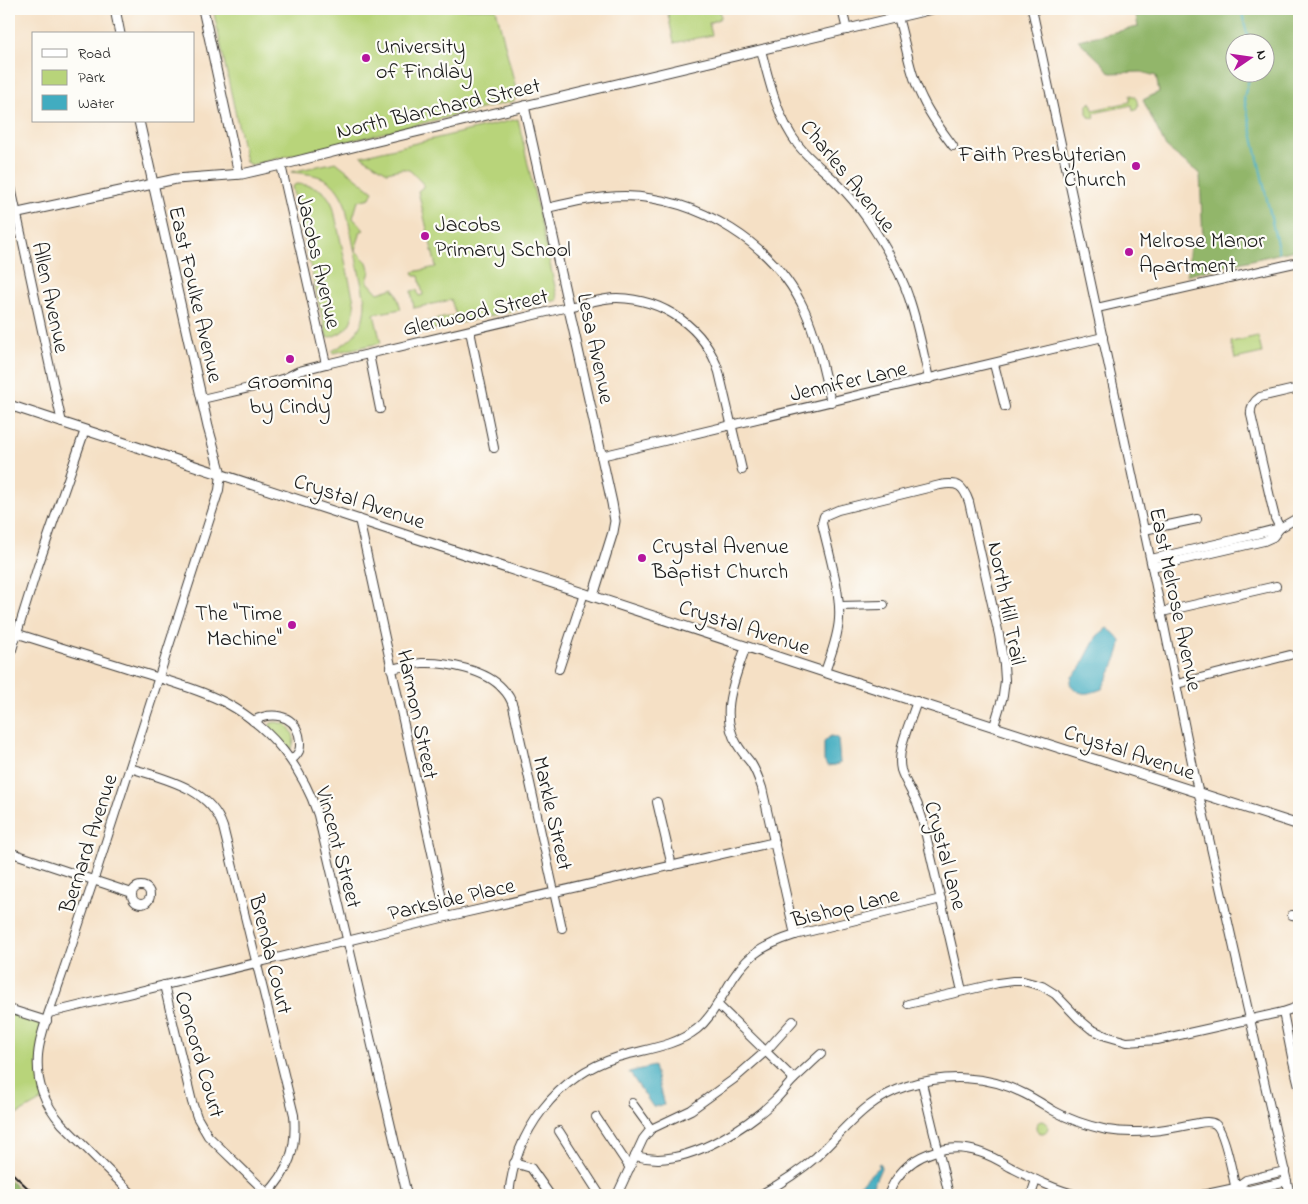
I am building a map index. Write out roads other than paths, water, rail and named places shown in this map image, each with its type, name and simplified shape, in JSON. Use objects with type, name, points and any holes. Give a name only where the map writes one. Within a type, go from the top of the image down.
[{"type":"street","points":[[115,9],[120,32]]},
{"type":"street","points":[[202,9],[239,174]]},
{"type":"street","points":[[842,9],[847,30]]},
{"type":"street","name":"North Blanchard Street","points":[[13,214],[153,183],[192,177],[239,174],[281,165],[932,9]]},
{"type":"street","name":"East Melrose Avenue","points":[[1032,9],[1162,612],[1198,792],[1290,1195]]},
{"type":"street","points":[[898,18],[914,79],[922,98],[952,146]]},
{"type":"street","name":"Charles Avenue","points":[[761,50],[774,99],[786,127],[807,156],[838,183],[868,219],[892,260],[908,296],[929,379]]},
{"type":"street","name":"Lesa Avenue","points":[[524,106],[615,521],[609,548],[594,596]]},
{"type":"street","name":"East Foulke Avenue","points":[[139,122],[202,399],[221,474]]},
{"type":"street","name":"Jacobs Avenue","points":[[281,165],[326,364]]},
{"type":"street","name":"Allen Avenue","points":[[9,178],[13,214],[62,423]]},
{"type":"street","points":[[547,208],[604,197],[646,198],[666,201],[685,207],[703,214],[734,231],[767,258],[795,292],[812,329],[830,402]]},
{"type":"street","points":[[1097,308],[1299,262]]},
{"type":"street","name":"Glenwood Street","points":[[202,399],[262,385],[285,378],[299,371],[326,364],[568,307],[606,299],[626,299],[641,301],[663,309],[681,319],[703,340],[712,354],[719,372],[742,470]]},
{"type":"street","points":[[470,331],[494,448]]},
{"type":"street","name":"Jennifer Lane","points":[[601,456],[1103,337]]},
{"type":"street","points":[[369,354],[380,409]]},
{"type":"street","points":[[994,364],[1005,407]]},
{"type":"street","points":[[1280,528],[1275,518],[1250,410],[1252,404],[1260,397],[1299,388]]},
{"type":"street","name":"Crystal Avenue","points":[[9,406],[1299,825]]},
{"type":"street","points":[[9,659],[84,430]]},
{"type":"street","name":"Bernard Avenue","points":[[133,1195],[62,1124],[46,1103],[41,1089],[38,1065],[40,1045],[219,490],[221,474]]},
{"type":"street","name":"North Hill Trail","points":[[839,606],[822,523],[824,516],[838,510],[940,485],[954,483],[962,488],[966,492],[975,526],[1004,665],[1003,696],[994,726]]},
{"type":"street","points":[[1151,563],[1280,528],[1299,517]]},
{"type":"street","points":[[1144,530],[1197,518]]},
{"type":"street","name":"Harmon Street","points":[[359,519],[446,917]]},
{"type":"street","points":[[1162,612],[1276,586]]},
{"type":"street","points":[[559,669],[584,593]]},
{"type":"street","points":[[826,672],[837,633],[839,606],[884,605]]},
{"type":"street","name":"Vincent Street","points":[[9,631],[158,678],[216,699],[238,710],[253,721],[275,741],[291,760],[312,795],[318,815],[407,1195]]},
{"type":"street","points":[[746,646],[728,705],[730,725],[732,735],[757,773],[762,788],[795,935]]},
{"type":"street","points":[[1177,684],[1290,655]]},
{"type":"street","name":"Markle Street","points":[[391,669],[429,663],[447,665],[473,671],[489,678],[503,688],[508,695],[513,706],[562,928]]},
{"type":"street","name":"Crystal Lane","points":[[917,701],[902,745],[900,766],[922,818],[962,991]]},
{"type":"street","points":[[253,721],[264,716],[273,715],[284,718],[293,724],[298,733],[300,744],[299,751],[291,760]]},
{"type":"street","name":"Brenda Court","points":[[130,768],[164,778],[190,789],[208,802],[218,814],[223,827],[295,1123],[294,1140],[289,1163],[281,1179],[267,1195]]},
{"type":"street","points":[[657,802],[672,866]]},
{"type":"street","name":"Parkside Place","points":[[48,1017],[256,962],[775,842]]},
{"type":"street","points":[[9,852],[132,893]]},
{"type":"street","name":"Bishop Lane","points":[[509,1195],[514,1163],[523,1140],[537,1116],[554,1096],[586,1072],[610,1060],[660,1047],[682,1039],[701,1026],[718,1005],[728,985],[740,968],[749,957],[759,950],[795,935],[941,900]]},
{"type":"street","points":[[908,1004],[998,983],[1013,981],[1033,983],[1055,994],[1079,1020],[1092,1029],[1106,1036],[1127,1042],[1157,1040],[1283,1012],[1299,1004]]},
{"type":"street","name":"Concord Court","points":[[164,985],[192,1102],[199,1122],[216,1145],[267,1195]]},
{"type":"street","points":[[718,1005],[794,1079]]},
{"type":"street","points":[[9,1009],[48,1017]]},
{"type":"street","points":[[1283,1012],[1299,1086]]},
{"type":"street","points":[[617,1195],[643,1139],[651,1129],[691,1110],[734,1079],[766,1051],[793,1021]]},
{"type":"street","points":[[635,1156],[649,1159],[665,1158],[685,1154],[711,1145],[759,1114],[821,1054]]},
{"type":"street","points":[[760,1195],[801,1169],[856,1116],[880,1098],[889,1093],[944,1078],[974,1079],[994,1083],[1023,1093],[1068,1118],[1106,1130],[1161,1131],[1205,1122],[1214,1123],[1220,1129],[1224,1139],[1236,1191]]},
{"type":"street","points":[[922,1083],[949,1195]]},
{"type":"street","points":[[632,1103],[651,1129]]},
{"type":"street","points":[[596,1117],[630,1168]]},
{"type":"street","points":[[559,1131],[600,1195]]},
{"type":"street","points":[[888,1195],[897,1177],[905,1169],[924,1156],[938,1151],[953,1149],[978,1151],[1036,1180],[1061,1191],[1077,1195]]},
{"type":"street","points":[[514,1163],[531,1168],[550,1195]]},
{"type":"street","points":[[1236,1191],[1246,1180],[1285,1171]]},
{"type":"street","points":[[1031,1195],[1036,1180]]},
{"type":"street","points":[[1202,1195],[1249,1190],[1287,1181]]},
{"type":"water","points":[[1107,628],[1121,641],[1117,659],[1102,689],[1081,693],[1070,684],[1072,677],[1080,668],[1097,636]]},
{"type":"water","points":[[831,736],[838,738],[840,763],[827,766],[824,761],[824,742]]},
{"type":"water","points":[[654,1066],[664,1105],[653,1107],[629,1072]]},
{"type":"water","points":[[880,1163],[881,1168],[869,1195],[849,1195],[879,1166],[878,1164]]},
{"type":"waterway","points":[[1241,9],[1247,32]]},
{"type":"waterway","points":[[1248,82],[1244,97],[1279,253]]},
{"type":"railway","points":[[9,1170],[35,1195]]},
{"type":"place","name":"University of Findlay","points":[[366,58]]},
{"type":"place","name":"Faith Presbyterian Church","points":[[1136,166]]},
{"type":"place","name":"Jacobs Primary School","points":[[425,236]]},
{"type":"place","name":"Melrose Manor Apartment","points":[[1129,252]]},
{"type":"place","name":"Grooming by Cindy","points":[[290,359]]},
{"type":"place","name":"Crystal Avenue Baptist Church","points":[[642,558]]},
{"type":"place","name":"The \"Time Machine\"","points":[[292,625]]}]
